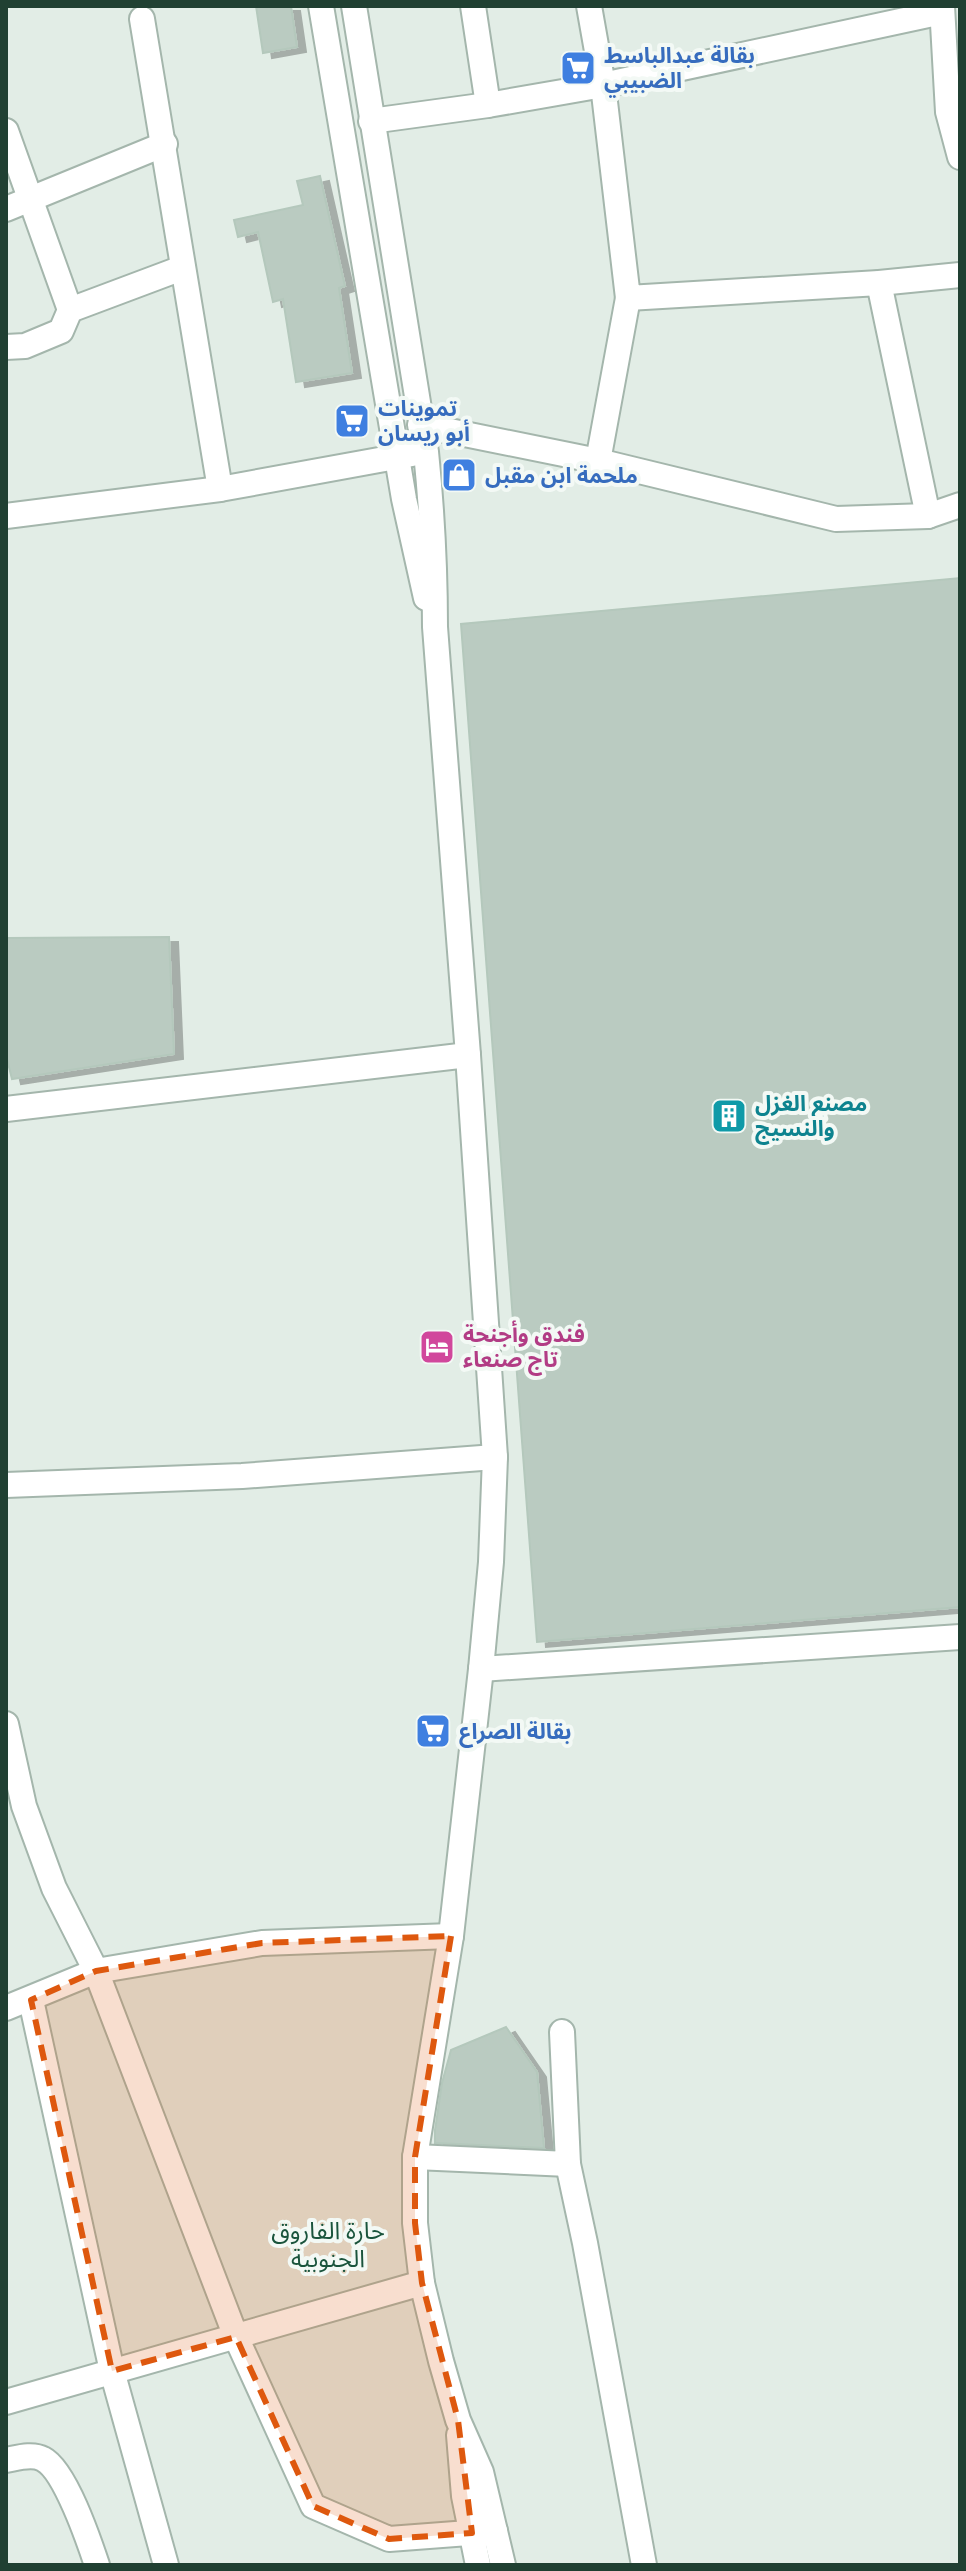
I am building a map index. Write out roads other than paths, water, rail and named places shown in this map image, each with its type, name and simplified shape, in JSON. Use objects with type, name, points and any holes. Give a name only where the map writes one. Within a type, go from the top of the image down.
[{"type":"street","points":[[321,6],[412,543],[435,627]]},
{"type":"street","points":[[354,6],[426,452],[434,540],[435,627],[495,1457],[491,1562],[451,1936],[415,2157],[415,2223],[422,2283],[458,2420],[481,2472],[483,2532],[478,2565]]},
{"type":"street","points":[[473,6],[488,105]]},
{"type":"street","points":[[589,6],[603,85],[628,298],[598,461]]},
{"type":"street","points":[[371,121],[603,85],[942,9],[948,112],[960,157]]},
{"type":"street","points":[[142,19],[220,489]]},
{"type":"street","points":[[6,131],[17,204],[70,310]]},
{"type":"street","points":[[17,204],[165,144]]},
{"type":"street","points":[[6,347],[25,346],[61,331],[70,310],[182,268]]},
{"type":"street","points":[[628,298],[960,275]]},
{"type":"street","points":[[879,283],[928,516]]},
{"type":"street","points":[[420,425],[598,461],[836,519],[928,516],[960,505]]},
{"type":"street","points":[[6,516],[220,489],[426,452]]},
{"type":"street","points":[[6,1109],[468,1055]]},
{"type":"street","points":[[6,1485],[242,1476],[495,1457]]},
{"type":"street","points":[[481,1669],[960,1637]]},
{"type":"street","points":[[6,1724],[24,1806],[54,1888],[96,1971],[236,2337],[313,2506],[389,2539],[483,2532]]},
{"type":"street","points":[[6,2008],[96,1971],[262,1943],[451,1936]]},
{"type":"street","points":[[31,2000],[112,2371],[166,2565]]},
{"type":"street","points":[[562,2032],[568,2164],[644,2565]]},
{"type":"street","points":[[415,2157],[568,2164]]},
{"type":"street","points":[[6,2402],[422,2283]]},
{"type":"street","points":[[6,2460],[25,2456],[43,2459],[61,2476],[97,2565]]},
{"type":"street","points":[[483,2532],[503,2565]]},
{"type":"place","name":"بقالة عبدالباسط الضبيبي","points":[[578,68]]},
{"type":"place","name":"تموينات أبو ريسان","points":[[352,421]]},
{"type":"place","name":"ملحمة ابن مقبل","points":[[459,475]]},
{"type":"place","name":"مصنع الغزل والنسيج","points":[[729,1116]]},
{"type":"place","name":"فندق وأجنحة تاج صنعاء","points":[[437,1347]]},
{"type":"place","name":"بقالة الصراع","points":[[433,1731]]},
{"type":"district","name":"حارة الفاروق الجنوبية","points":[[328,2245]]}]
